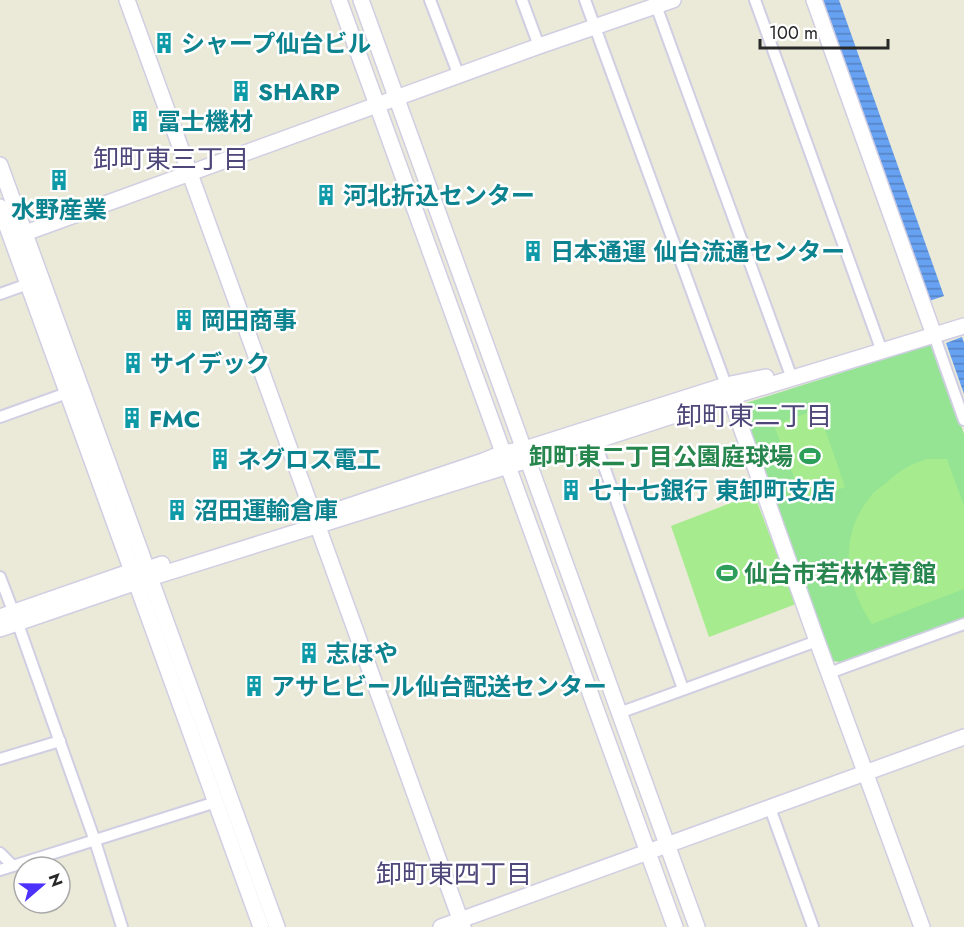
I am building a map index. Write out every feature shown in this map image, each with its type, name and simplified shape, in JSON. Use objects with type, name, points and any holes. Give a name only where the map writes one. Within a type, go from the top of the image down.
[{"type":"street","points":[[128,0],[462,923]]},
{"type":"street","points":[[339,0],[675,927]]},
{"type":"street","points":[[361,0],[697,927]]},
{"type":"street","points":[[430,0],[459,76]]},
{"type":"street","points":[[522,0],[539,46]]},
{"type":"street","points":[[585,0],[922,927]]},
{"type":"street","points":[[18,236],[595,27],[655,3],[673,0]]},
{"type":"street","points":[[755,0],[880,346]]},
{"type":"street","points":[[814,0],[964,420]]},
{"type":"street","points":[[655,3],[790,373]]},
{"type":"street","points":[[0,165],[28,284],[67,393],[141,575],[277,927]]},
{"type":"street","points":[[0,207],[18,236],[141,575],[216,802],[261,927]]},
{"type":"street","points":[[0,294],[28,284]]},
{"type":"street","points":[[0,630],[11,618],[141,575],[317,522],[483,461],[505,460],[527,454],[728,391],[963,324]]},
{"type":"street","points":[[527,454],[595,441],[728,391],[933,332]]},
{"type":"street","points":[[0,417],[67,393]]},
{"type":"street","points":[[595,441],[683,689]]},
{"type":"street","points":[[0,577],[11,618],[60,741],[122,927]]},
{"type":"street","points":[[829,673],[964,624]]},
{"type":"street","points":[[619,713],[817,641]]},
{"type":"street","points":[[441,927],[462,923],[647,852],[964,737]]},
{"type":"street","points":[[0,759],[60,741]]},
{"type":"street","points":[[49,855],[216,802]]},
{"type":"street","points":[[770,808],[813,927]]},
{"type":"street","points":[[0,853],[12,865]]},
{"type":"green space","points":[[932,344],[964,434],[964,618],[840,662],[833,661],[741,410],[746,403]]},
{"type":"green space","name":"卸町東二丁目公園庭球場","points":[[818,409],[845,487],[804,503],[774,425]]},
{"type":"green space","points":[[928,459],[947,459],[964,506],[964,589],[872,624],[863,609],[851,577],[849,560],[853,527],[860,511],[874,493],[895,475],[915,463]]},
{"type":"green space","points":[[754,494],[796,604],[709,637],[671,526]]},
{"type":"water","points":[[822,0],[839,0],[944,296],[929,301]]},
{"type":"water","points":[[962,337],[964,343],[964,394],[946,343]]},
{"type":"place","name":"シャープ仙台ビル","points":[[164,43]]},
{"type":"place","name":"SHARP","points":[[241,91]]},
{"type":"place","name":"冨士機材","points":[[140,121]]},
{"type":"place","name":"水野産業","points":[[59,180]]},
{"type":"place","name":"河北折込センター","points":[[326,195]]},
{"type":"place","name":"日本通運 仙台流通センター","points":[[533,251]]},
{"type":"place","name":"岡田商事","points":[[184,320]]},
{"type":"place","name":"サイデック","points":[[133,363]]},
{"type":"place","name":"FMC","points":[[132,418]]},
{"type":"place","name":"卸町東二丁目公園庭球場","points":[[810,456]]},
{"type":"place","name":"ネグロス電工","points":[[220,459]]},
{"type":"place","name":"七十七銀行 東卸町支店","points":[[571,490]]},
{"type":"place","name":"沼田運輸倉庫","points":[[177,510]]},
{"type":"place","name":"仙台市若林体育館","points":[[727,573]]},
{"type":"place","name":"志ほや","points":[[309,653]]},
{"type":"place","name":"アサヒビール仙台配送センター","points":[[254,686]]},
{"type":"district","name":"卸町東三丁目","points":[[171,159]]},
{"type":"district","name":"卸町東二丁目","points":[[754,416]]},
{"type":"district","name":"卸町東四丁目","points":[[454,874]]}]
